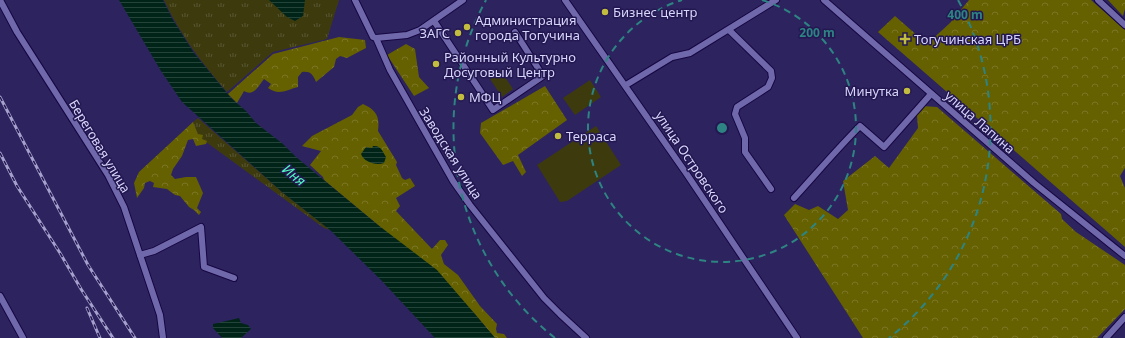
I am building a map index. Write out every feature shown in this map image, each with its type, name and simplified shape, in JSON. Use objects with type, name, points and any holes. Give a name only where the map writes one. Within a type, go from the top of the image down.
[{"type":"street","name":"Береговая улица","points":[[0,0],[17,32],[108,175],[124,207],[160,315],[164,338]]},
{"type":"street","name":"Заводская улица","points":[[355,0],[373,36],[376,38],[393,77],[453,181],[470,206],[544,298],[586,338]]},
{"type":"street","points":[[376,38],[407,35],[420,30],[464,0]]},
{"type":"street","name":"улица Островского","points":[[565,0],[626,85],[797,338]]},
{"type":"street","points":[[626,85],[660,63],[672,57],[690,53],[776,0]]},
{"type":"street","name":"улица Лапина","points":[[824,0],[1034,183],[1125,256]]},
{"type":"street","points":[[1098,0],[1125,25]]},
{"type":"street","points":[[434,20],[493,110],[544,76],[515,32]]},
{"type":"street","points":[[729,30],[771,71],[772,78],[768,87],[737,107],[735,114],[745,138],[745,152],[771,189]]},
{"type":"street","points":[[794,198],[860,126],[884,147],[931,94]]},
{"type":"street","points":[[140,255],[154,251],[201,228],[204,267],[234,278]]},
{"type":"street","points":[[0,296],[23,338]]},
{"type":"street","points":[[1106,338],[1125,317]]},
{"type":"green space","points":[[164,0],[339,0],[327,39],[273,52],[227,92],[192,48],[170,13]]},
{"type":"green space","points":[[969,0],[1091,0],[1125,30],[1125,168],[1120,176],[1125,188],[1125,247],[878,32],[895,16],[927,44],[950,23]]},
{"type":"green space","points":[[1108,0],[1125,0],[1123,16]]},
{"type":"green space","points":[[339,37],[365,40],[366,48],[347,58],[340,56],[336,59],[334,67],[316,82],[311,74],[302,72],[298,77],[298,87],[286,91],[276,92],[268,88],[271,84],[264,79],[253,91],[244,91],[237,103],[228,94],[273,54]]},
{"type":"green space","points":[[406,44],[415,49],[419,77],[429,88],[414,96],[387,55]]},
{"type":"green space","points":[[501,71],[513,89],[502,97],[490,79]]},
{"type":"green space","points":[[590,80],[601,97],[575,115],[563,98]]},
{"type":"green space","points":[[545,86],[567,120],[518,155],[526,172],[522,176],[513,161],[503,165],[480,133],[481,123]]},
{"type":"green space","points":[[363,104],[374,111],[378,117],[378,131],[397,162],[396,165],[402,178],[405,180],[410,178],[415,186],[396,198],[400,206],[396,211],[432,249],[440,240],[445,240],[448,245],[441,255],[444,264],[458,275],[480,306],[497,324],[497,333],[504,334],[507,338],[495,338],[474,313],[378,225],[324,180],[323,177],[310,165],[321,151],[302,146],[312,136],[352,115],[358,107]]},
{"type":"green space","points":[[923,106],[937,107],[1061,214],[1062,219],[1076,232],[1125,265],[1125,309],[1097,338],[863,338],[784,215],[795,204],[809,210],[818,206],[838,219],[848,210],[843,181],[875,156],[889,168],[918,128],[917,115]]},
{"type":"green space","points":[[198,118],[282,192],[330,230],[324,228],[202,139],[193,122]]},
{"type":"green space","points":[[193,122],[198,134],[203,135],[202,139],[207,141],[206,144],[196,146],[193,139],[188,140],[182,156],[173,169],[171,175],[175,179],[196,177],[203,193],[197,208],[201,212],[199,215],[189,207],[180,196],[175,195],[167,189],[153,187],[154,183],[150,181],[145,183],[144,188],[137,198],[134,183],[139,172]]},
{"type":"green space","points":[[596,126],[621,165],[567,201],[560,202],[537,165]]},
{"type":"water","name":"Иня","points":[[119,0],[163,0],[173,20],[194,53],[231,98],[246,111],[256,123],[283,144],[296,157],[378,225],[437,270],[495,338],[435,338],[381,280],[330,230],[282,192],[182,102],[161,71]]},
{"type":"water","points":[[269,0],[305,0],[303,16],[295,21],[287,17]]},
{"type":"water","points":[[373,146],[380,148],[383,151],[386,157],[384,163],[371,163],[361,154],[366,147],[372,148]]},
{"type":"water","points":[[239,318],[241,323],[248,325],[251,329],[241,338],[222,338],[213,328],[213,324]]},
{"type":"railway","points":[[0,97],[88,265],[135,338]]},
{"type":"railway","points":[[0,153],[17,186],[113,338]]},
{"type":"railway","points":[[87,308],[100,338]]},
{"type":"place","name":"Бизнес центр","points":[[605,12]]},
{"type":"place","name":"Администрация города Тогучина","points":[[467,27]]},
{"type":"place","name":"ЗАГС","points":[[458,33]]},
{"type":"place","name":"Тогучинская ЦРБ","points":[[905,39]]},
{"type":"place","name":"Районный Культурно Досуговый Центр","points":[[436,64]]},
{"type":"place","name":"Минутка","points":[[907,91]]},
{"type":"place","name":"МФЦ","points":[[461,97]]},
{"type":"place","name":"Терраса","points":[[558,136]]}]
